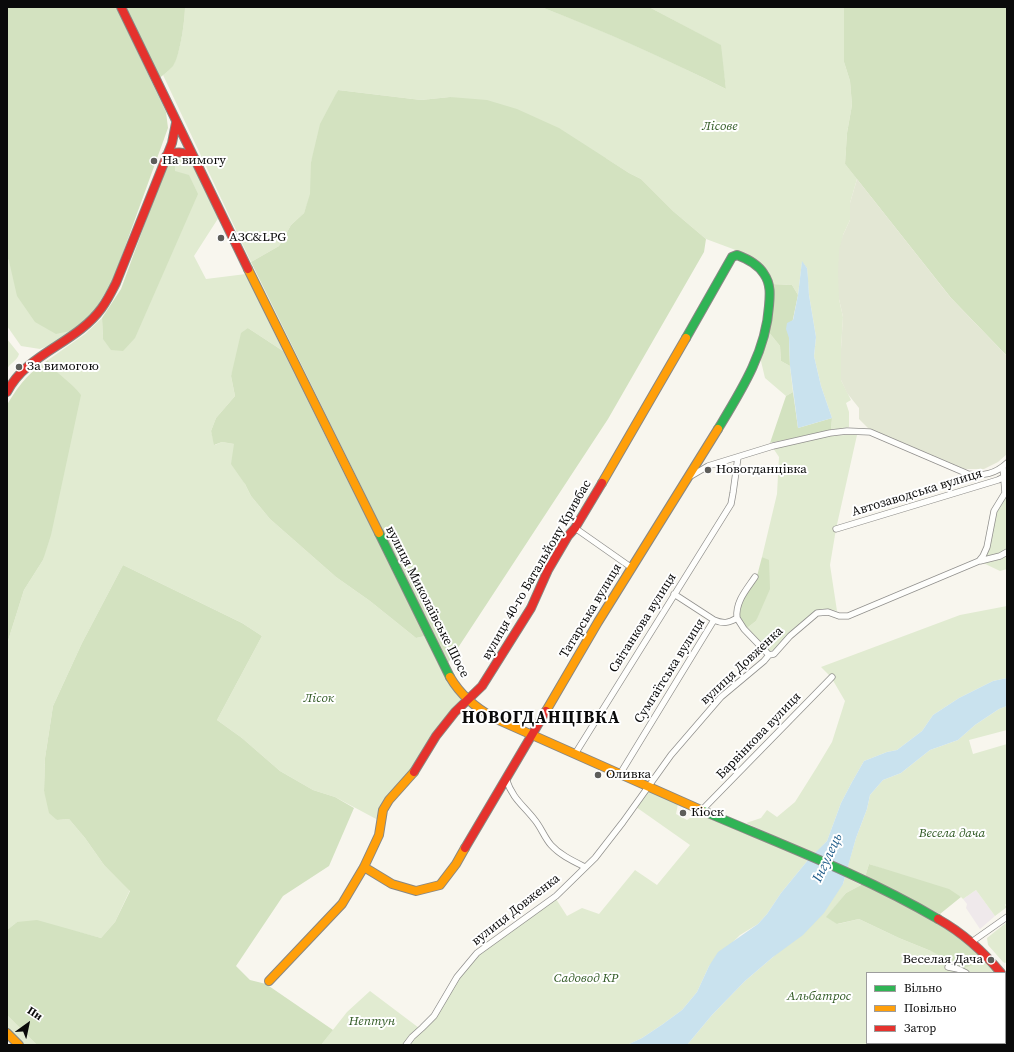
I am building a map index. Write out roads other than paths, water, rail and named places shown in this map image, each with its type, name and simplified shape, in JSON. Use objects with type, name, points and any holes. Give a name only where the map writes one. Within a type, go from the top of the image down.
[{"type":"main road","name":"вулиця Миколаївське Шосе","points":[[121,7],[192,158],[208,187],[449,676],[467,701],[494,718],[702,810],[790,847],[936,917],[973,942],[991,960],[1000,972]]},
{"type":"main road","points":[[7,392],[11,384],[24,368],[81,329],[107,302],[116,283],[146,203],[174,139],[176,123]]},
{"type":"main road","points":[[166,156],[171,153],[180,152],[192,158]]},
{"type":"main road","name":"вулиця 40-го Батальйону Кривбас","points":[[269,981],[342,904],[364,867],[379,835],[382,810],[422,762],[436,736],[455,712],[482,686],[531,608],[548,570],[568,536],[575,528],[732,258],[737,255],[744,257],[761,269]]},
{"type":"main road","name":"Татарська вулиця","points":[[364,867],[392,884],[416,891],[440,885],[456,864],[632,568],[677,494],[690,476],[732,404],[759,353],[769,311],[770,294],[769,284],[761,269]]},
{"type":"main road","points":[[7,1033],[19,1045]]},
{"type":"street","points":[[690,476],[708,466],[773,446],[830,433],[847,432],[870,432],[968,474],[980,476],[997,470],[1005,465]]},
{"type":"street","name":"Світанкова вулиця","points":[[575,754],[731,504],[738,457]]},
{"type":"street","points":[[979,561],[987,546],[994,511],[1006,493],[1004,476],[1005,465]]},
{"type":"street","name":"Автозаводська вулиця","points":[[836,529],[955,494],[998,480],[1004,476]]},
{"type":"street","points":[[575,528],[632,568]]},
{"type":"street","name":"вулиця Довженка","points":[[406,1045],[412,1036],[434,1016],[458,977],[477,953],[556,896],[595,858],[671,755],[721,697],[764,661],[769,655],[774,654],[790,636],[817,614],[828,612],[839,616],[848,616],[979,561],[1000,556],[1007,552]]},
{"type":"street","points":[[755,577],[744,593],[737,607],[737,618],[744,629],[769,655]]},
{"type":"street","points":[[674,594],[714,620]]},
{"type":"street","name":"Сумгаїтська вулиця","points":[[620,774],[714,620],[722,623],[730,622],[737,618]]},
{"type":"street","name":"Барвінкова вулиця","points":[[702,810],[832,676]]},
{"type":"street","points":[[506,779],[511,792],[535,820],[551,845],[568,858],[585,867]]},
{"type":"street","points":[[973,942],[1007,917]]},
{"type":"street","points":[[948,967],[964,972]]},
{"type":"water","points":[[802,261],[807,268],[809,295],[816,337],[814,356],[821,386],[832,418],[798,428],[790,366],[789,338],[786,329],[787,323],[793,320]]},
{"type":"water","name":"Інгулець","points":[[1007,678],[1007,706],[999,709],[975,725],[958,740],[930,750],[901,773],[883,780],[870,795],[843,884],[824,913],[803,935],[773,957],[745,981],[712,1015],[687,1045],[627,1045],[642,1038],[682,1010],[697,992],[709,966],[718,952],[758,924],[767,914],[781,893],[808,860],[827,841],[841,803],[864,761],[887,752],[897,750],[922,731],[933,715],[959,698],[993,681]]},
{"type":"place","name":"На вимогу","points":[[154,161]]},
{"type":"place","name":"АЗС&LPG","points":[[221,238]]},
{"type":"place","name":"За вимогою","points":[[19,367]]},
{"type":"place","name":"Новогданцівка","points":[[708,470]]},
{"type":"place","name":"Оливка","points":[[598,775]]},
{"type":"place","name":"Кіоск","points":[[683,813]]},
{"type":"place","name":"Веселая Дача","points":[[991,960]]},
{"type":"district","name":"НОВОГДАНЦІВКА","points":[[541,719]]},
{"type":"park label","name":"Лісове","points":[[720,127]]},
{"type":"park label","name":"Лісок","points":[[319,699]]},
{"type":"park label","name":"Весела дача","points":[[952,834]]},
{"type":"park label","name":"Садовод КР","points":[[586,979]]},
{"type":"park label","name":"Альбатрос","points":[[819,997]]},
{"type":"park label","name":"Нептун","points":[[372,1022]]}]
